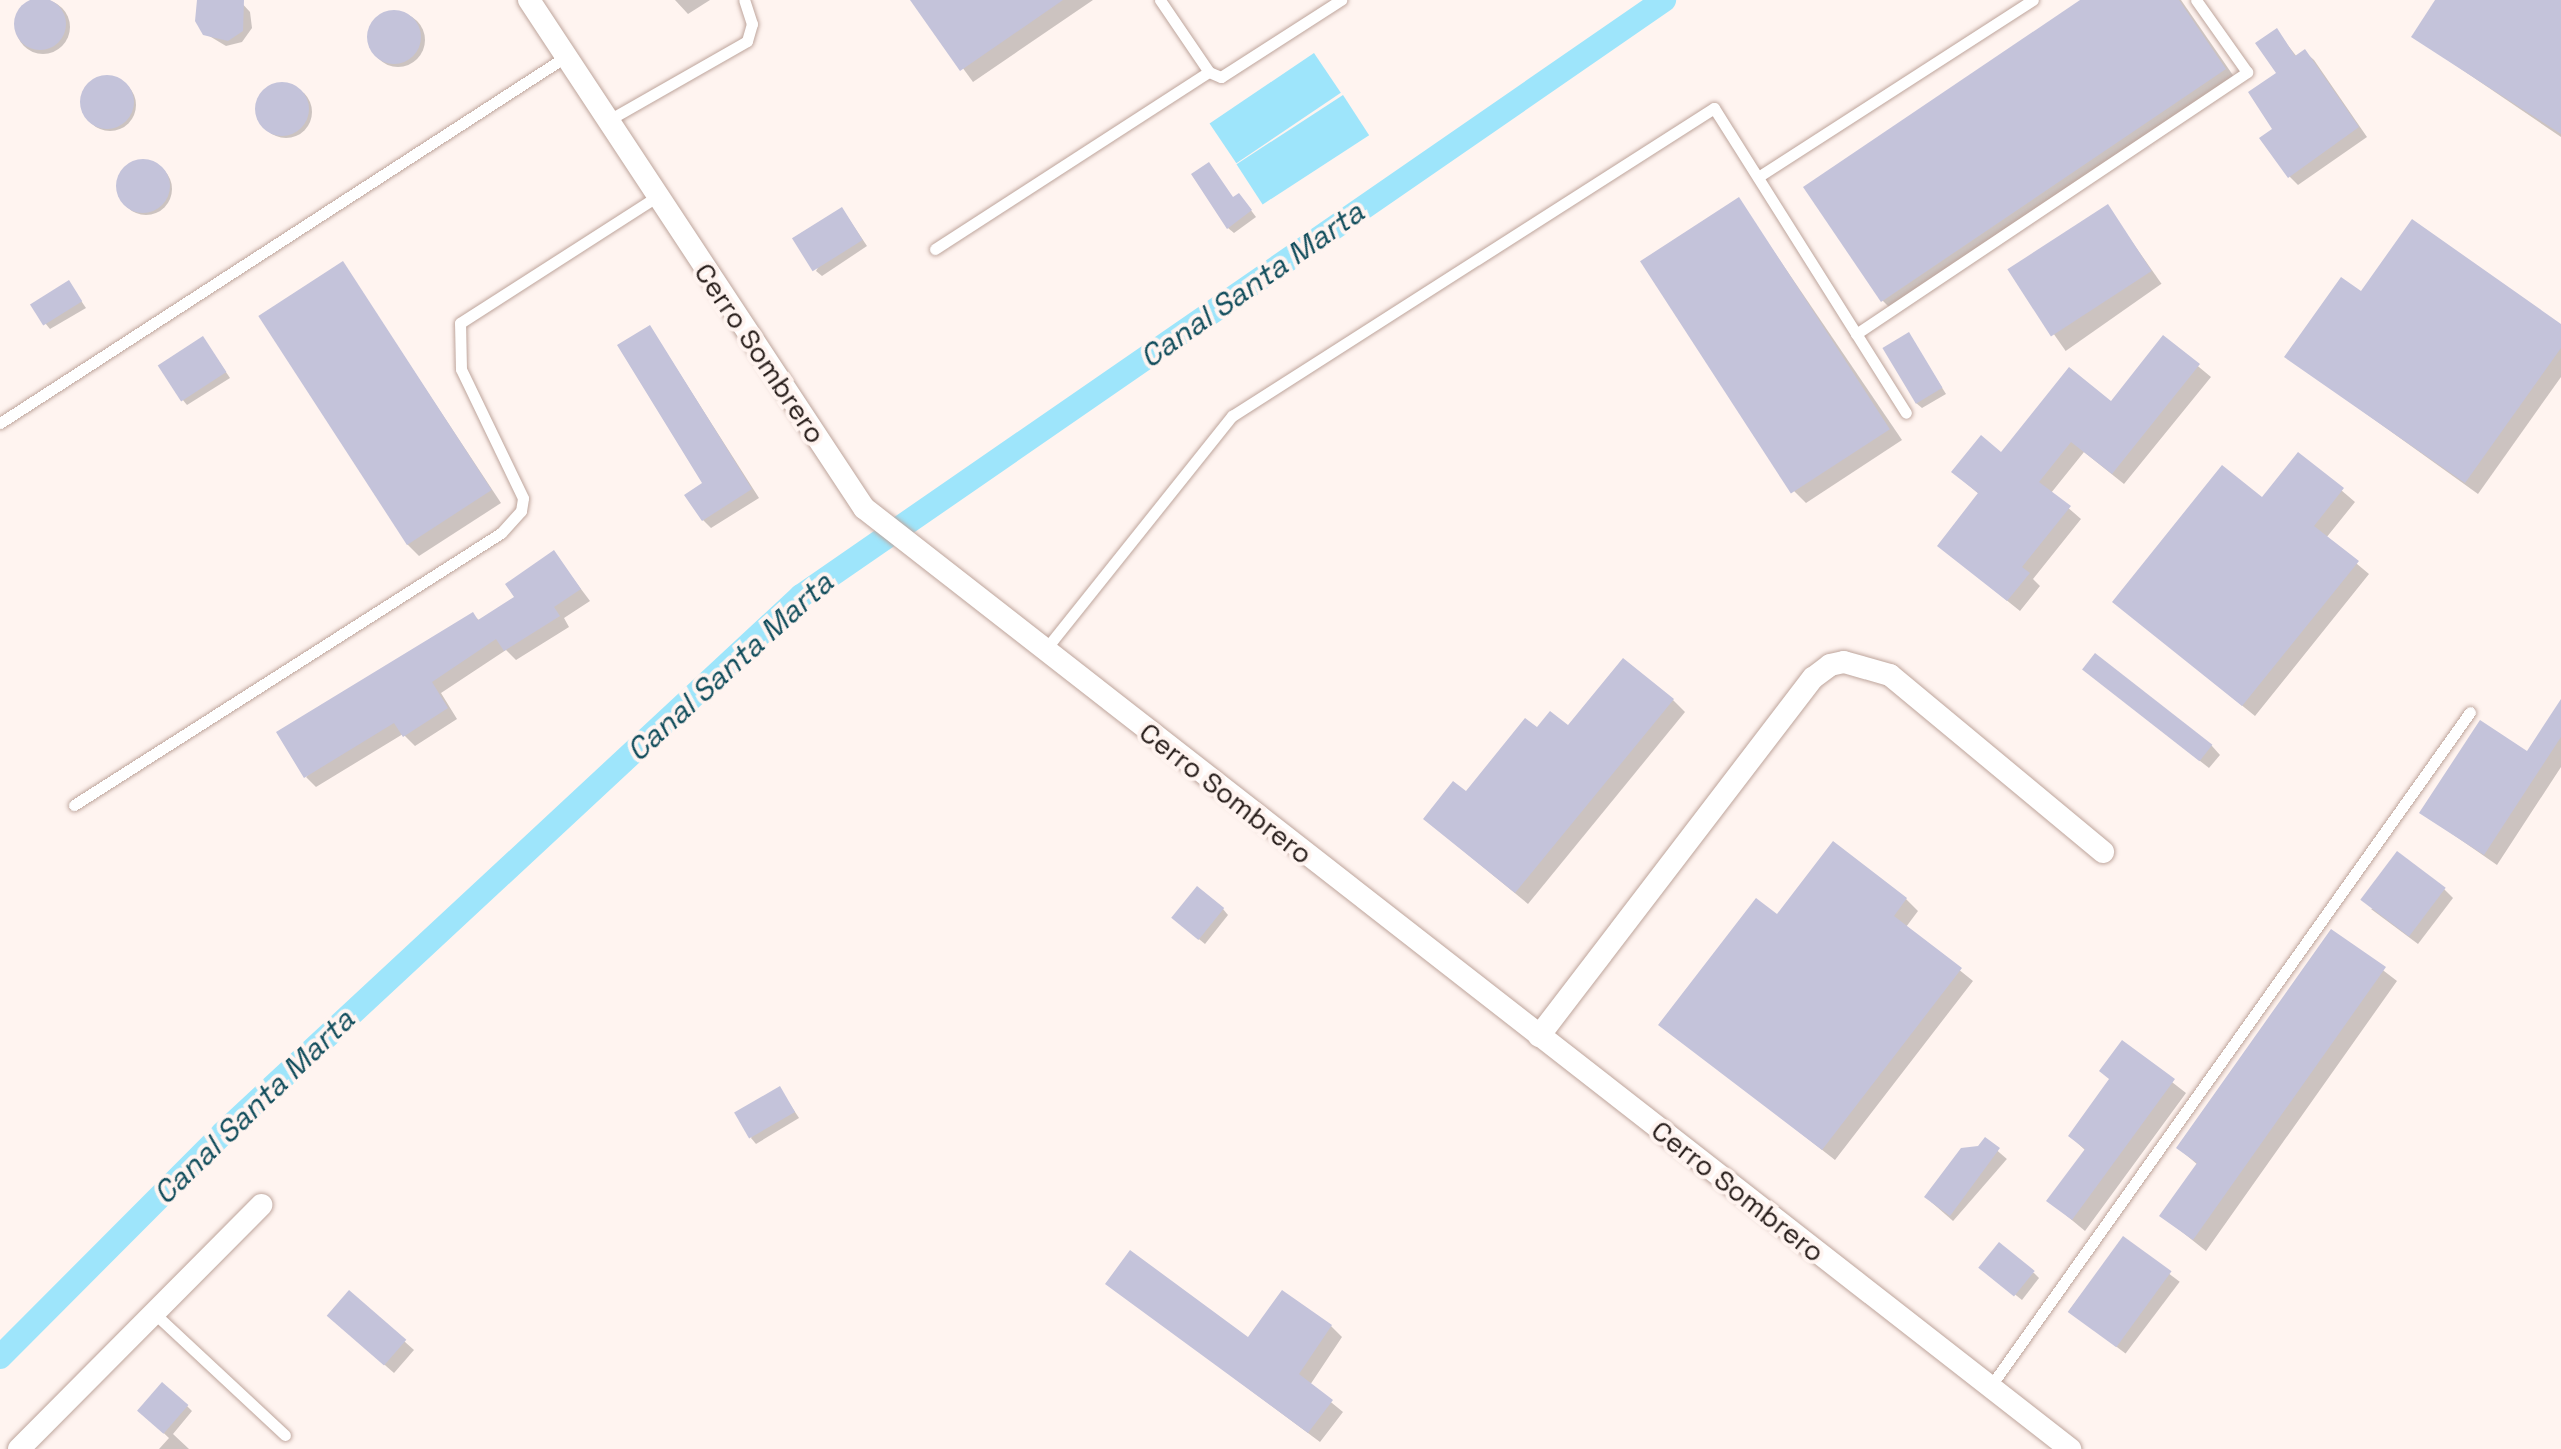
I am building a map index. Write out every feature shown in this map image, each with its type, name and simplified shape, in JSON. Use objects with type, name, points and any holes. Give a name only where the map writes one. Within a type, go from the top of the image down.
[{"type":"street","name":"Cerro Sombrero","points":[[529,0],[656,197],[864,508],[907,546],[2070,1449]]},
{"type":"street","points":[[1539,1036],[1813,678],[1830,665],[1844,662],[1890,675],[2103,852]]},
{"type":"street","points":[[25,1447],[261,1205]]},
{"type":"lane","points":[[607,121],[747,41],[752,24],[744,0]]},
{"type":"lane","points":[[1160,0],[1209,72],[1221,77],[1341,0]]},
{"type":"lane","points":[[1758,177],[2033,0]]},
{"type":"lane","points":[[1856,334],[2247,72],[2196,0]]},
{"type":"lane","points":[[0,423],[565,57]]},
{"type":"lane","points":[[935,249],[1209,72]]},
{"type":"lane","points":[[1043,652],[1232,416],[1714,108],[1906,413]]},
{"type":"lane","points":[[74,805],[501,533],[521,511],[523,498],[461,369],[460,323],[656,197]]},
{"type":"lane","points":[[1990,1387],[2470,712]]},
{"type":"lane","points":[[154,1313],[285,1435]]},
{"type":"water","points":[[1314,53],[1341,93],[1236,163],[1210,123]]},
{"type":"water","points":[[1343,95],[1369,135],[1263,204],[1236,164]]},
{"type":"building","points":[[40,-2],[59,5],[66,24],[59,43],[40,50],[21,43],[14,24],[21,5]]},
{"type":"building","points":[[197,0],[244,0],[243,31],[228,41],[203,35],[195,21]]},
{"type":"building","points":[[910,0],[1063,0],[960,71]]},
{"type":"building","points":[[2080,0],[2179,0],[2226,69],[1881,302],[1803,187]]},
{"type":"building","points":[[2435,0],[2561,0],[2561,134],[2411,37]]},
{"type":"building","points":[[394,10],[413,18],[421,37],[413,56],[394,64],[375,56],[367,37],[375,18]]},
{"type":"building","points":[[2277,28],[2295,56],[2305,49],[2359,127],[2288,178],[2259,138],[2272,129],[2248,92],[2276,73],[2255,43]]},
{"type":"building","points":[[107,75],[126,83],[134,102],[126,121],[107,129],[88,121],[80,102],[88,83]]},
{"type":"building","points":[[282,82],[301,90],[309,109],[301,128],[282,136],[263,128],[255,109],[263,90]]},
{"type":"building","points":[[143,159],[162,167],[170,186],[162,205],[143,213],[124,205],[116,186],[124,167]]},
{"type":"building","points":[[1209,162],[1233,197],[1239,193],[1252,210],[1227,229],[1191,174]]},
{"type":"building","points":[[1739,197],[1890,429],[1791,494],[1640,261]]},
{"type":"building","points":[[2108,204],[2152,271],[2051,336],[2007,269]]},
{"type":"building","points":[[842,207],[863,240],[813,271],[792,238]]},
{"type":"building","points":[[2412,219],[2561,324],[2561,348],[2465,483],[2284,357],[2341,277],[2361,291]]},
{"type":"building","points":[[343,261],[492,490],[407,545],[258,316]]},
{"type":"building","points":[[69,280],[82,301],[43,326],[30,304]]},
{"type":"building","points":[[650,325],[752,489],[702,521],[684,495],[702,483],[617,345]]},
{"type":"building","points":[[1909,332],[1942,388],[1916,404],[1882,348]]},
{"type":"building","points":[[2163,335],[2200,364],[2112,474],[2071,442],[2039,482],[2071,506],[2022,567],[2030,573],[2007,601],[1937,546],[1978,493],[1951,472],[1981,435],[2001,452],[2069,367],[2111,401]]},
{"type":"building","points":[[203,336],[226,372],[181,401],[158,365]]},
{"type":"building","points":[[2298,452],[2344,488],[2314,526],[2359,561],[2242,706],[2112,602],[2222,465],[2262,497]]},
{"type":"building","points":[[554,550],[581,589],[554,607],[560,616],[504,651],[496,639],[432,682],[448,708],[403,737],[394,723],[304,778],[276,732],[473,612],[478,620],[514,597],[505,584]]},
{"type":"building","points":[[2095,653],[2212,745],[2199,761],[2082,670]]},
{"type":"building","points":[[1623,658],[1674,699],[1515,893],[1423,819],[1453,781],[1466,791],[1525,718],[1537,727],[1550,711],[1568,725]]},
{"type":"building","points":[[2561,699],[2561,737],[2484,855],[2419,813],[2480,720],[2527,751]]},
{"type":"building","points":[[1833,841],[1907,898],[1894,916],[1962,968],[1822,1150],[1658,1025],[1756,898],[1777,914]]},
{"type":"building","points":[[2397,851],[2446,888],[2409,936],[2360,900]]},
{"type":"building","points":[[1197,886],[1224,908],[1198,940],[1171,918]]},
{"type":"building","points":[[2331,929],[2386,967],[2193,1240],[2159,1216],[2197,1163],[2176,1148]]},
{"type":"building","points":[[2122,1040],[2175,1079],[2072,1220],[2046,1201],[2085,1149],[2068,1136],[2109,1079],[2099,1071]]},
{"type":"building","points":[[780,1086],[795,1112],[749,1138],[734,1112]]},
{"type":"building","points":[[1985,1137],[2000,1148],[1950,1216],[1924,1197],[1961,1148],[1978,1146]]},
{"type":"building","points":[[2123,1236],[2172,1271],[2116,1347],[2068,1312]]},
{"type":"building","points":[[1999,1242],[2035,1271],[2014,1297],[1978,1268]]},
{"type":"building","points":[[1130,1250],[1248,1337],[1282,1290],[1332,1325],[1299,1374],[1333,1400],[1308,1433],[1105,1284]]},
{"type":"building","points":[[349,1290],[406,1340],[384,1366],[327,1316]]},
{"type":"building","points":[[162,1382],[188,1405],[163,1434],[137,1411]]},
{"type":"waterway","name":"Canal Santa Marta","points":[[0,1357],[223,1133],[801,596],[1664,0]]}]
